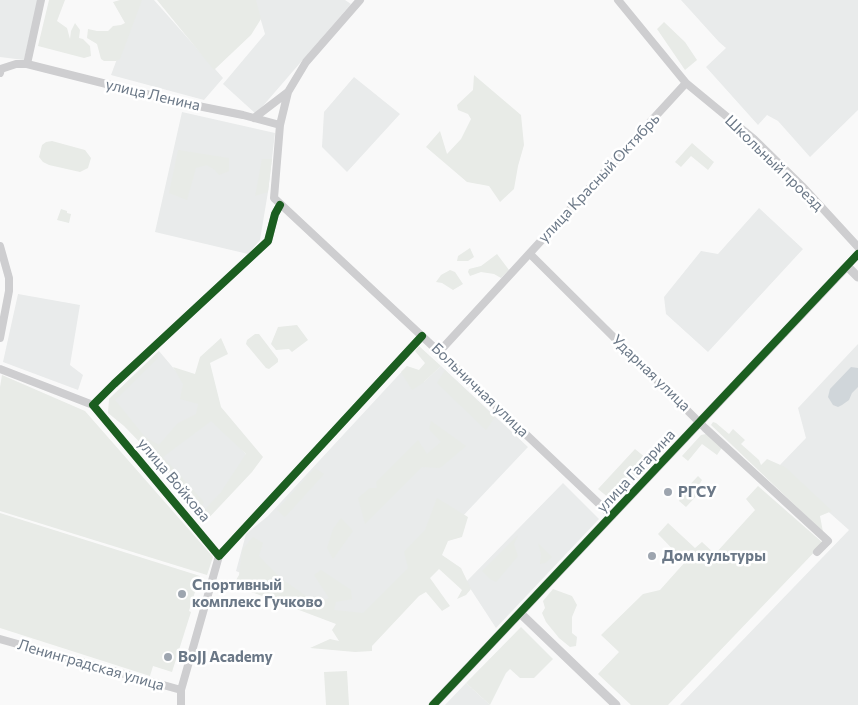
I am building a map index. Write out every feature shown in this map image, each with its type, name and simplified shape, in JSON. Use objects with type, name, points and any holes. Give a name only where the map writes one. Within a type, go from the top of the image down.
[{"type":"street","points":[[0,73],[2,69],[16,64],[27,64],[40,0]]},
{"type":"street","points":[[93,405],[268,241],[275,214],[280,205],[274,198],[280,126],[288,92],[306,62],[360,0]]},
{"type":"street","points":[[618,0],[686,83]]},
{"type":"street","name":"улица Ленина","points":[[27,64],[178,102],[254,118],[280,126]]},
{"type":"street","name":"Школьный проезд","points":[[686,83],[754,139],[802,186],[858,247]]},
{"type":"street","name":"улица Красный Октябрь","points":[[439,352],[686,83]]},
{"type":"street","points":[[254,118],[288,92]]},
{"type":"street","name":"Больничная улица","points":[[280,205],[612,516]]},
{"type":"street","points":[[0,246],[9,278],[9,291],[0,338]]},
{"type":"street","name":"Ударная улица","points":[[530,254],[700,422],[828,541],[817,552]]},
{"type":"street","name":"улица Гагарина","points":[[433,705],[858,254]]},
{"type":"street","points":[[847,266],[858,277]]},
{"type":"street","points":[[181,705],[181,690],[219,556],[422,336]]},
{"type":"street","name":"улица Войкова","points":[[0,369],[93,405],[219,556]]},
{"type":"street","points":[[520,613],[616,705]]},
{"type":"street","name":"Ленинградская улица","points":[[0,639],[181,690]]},
{"type":"shaded area","points":[[0,0],[38,0],[24,60],[0,57]]},
{"type":"shaded area","points":[[49,0],[65,0],[57,21],[67,28],[70,39],[75,23],[80,30],[79,38],[83,39],[90,46],[91,56],[84,58],[38,46]]},
{"type":"shaded area","points":[[120,0],[142,0],[120,59],[104,61],[101,59],[97,44],[87,38],[88,29],[108,31],[113,26],[125,23],[113,2]]},
{"type":"shaded area","points":[[139,0],[154,0],[223,78],[204,100],[111,75]]},
{"type":"shaded area","points":[[157,0],[256,0],[261,19],[251,35],[214,70]]},
{"type":"shaded area","points":[[255,0],[345,0],[351,4],[256,114],[223,84],[265,34]]},
{"type":"shaded area","points":[[681,0],[858,0],[858,110],[810,157],[778,121],[767,115],[758,125],[706,67],[726,48]]},
{"type":"shaded area","points":[[664,22],[685,42],[697,60],[685,70],[657,29]]},
{"type":"shaded area","points":[[474,75],[521,115],[524,145],[514,189],[500,202],[489,186],[467,182],[426,147],[440,131],[447,154],[461,139],[471,119],[468,114],[458,110],[457,105],[473,90]]},
{"type":"shaded area","points":[[354,77],[400,114],[347,172],[322,147],[324,112]]},
{"type":"shaded area","points":[[182,112],[275,133],[260,240],[248,254],[155,232]]},
{"type":"shaded area","points":[[52,141],[85,150],[91,158],[88,168],[80,172],[43,162],[39,157],[42,145]]},
{"type":"shaded area","points":[[692,143],[714,162],[708,170],[691,156],[681,167],[675,162]]},
{"type":"shaded area","points":[[178,150],[229,158],[229,171],[219,175],[207,165],[196,168],[187,200],[169,193]]},
{"type":"shaded area","points":[[262,159],[272,159],[268,192],[255,196]]},
{"type":"shaded area","points":[[759,208],[803,249],[708,352],[666,314],[664,297],[701,251],[718,254]]},
{"type":"shaded area","points":[[61,209],[71,214],[69,223],[57,220]]},
{"type":"shaded area","points":[[470,248],[474,257],[468,261],[457,261],[458,256]]},
{"type":"shaded area","points":[[497,254],[509,270],[501,278],[494,274],[481,272],[470,276],[469,269],[481,266]]},
{"type":"shaded area","points":[[450,270],[455,272],[463,284],[453,290],[442,283],[436,282],[441,275]]},
{"type":"shaded area","points":[[18,294],[80,305],[70,365],[83,375],[78,390],[3,362]]},
{"type":"shaded area","points":[[297,325],[308,340],[292,352],[289,349],[276,350],[271,344],[278,327]]},
{"type":"shaded area","points":[[255,334],[259,334],[278,359],[278,362],[269,369],[266,368],[246,344],[247,340]]},
{"type":"shaded area","points":[[221,338],[228,354],[210,363],[221,407],[263,457],[252,472],[204,523],[197,518],[221,492],[246,454],[211,421],[163,457],[204,502],[202,506],[198,507],[154,457],[124,426],[108,413],[109,399],[159,351],[157,359],[115,400],[145,437],[159,445],[178,423],[196,414],[198,404],[180,399],[183,384],[173,367],[195,374],[200,357]]},
{"type":"shaded area","points":[[858,344],[858,705],[680,705],[849,530],[778,467],[806,438],[798,408]]},
{"type":"shaded area","points":[[419,346],[441,366],[412,390],[401,372],[407,366],[419,370],[425,363],[415,351]]},
{"type":"shaded area","points":[[159,351],[250,459],[206,510],[109,399]]},
{"type":"shaded area","points":[[407,366],[424,382],[441,366],[528,447],[359,626],[236,571],[246,534],[268,516]]},
{"type":"shaded area","points":[[851,367],[858,368],[858,387],[852,393],[849,400],[838,407],[833,405],[828,397],[830,389]]},
{"type":"shaded area","points":[[445,370],[495,417],[486,430],[437,383]]},
{"type":"shaded area","points":[[2,375],[85,411],[213,557],[207,575],[0,511],[0,387]]},
{"type":"shaded area","points":[[431,421],[466,446],[440,468],[422,467],[365,524],[358,498],[370,488],[377,488],[376,482],[418,440],[427,454],[441,442],[429,429]]},
{"type":"shaded area","points":[[713,422],[729,434],[733,429],[745,440],[741,444],[759,460],[761,465],[767,459],[785,467],[832,511],[820,516],[823,532],[711,425]]},
{"type":"shaded area","points":[[670,432],[672,438],[615,503],[598,489],[635,449],[646,458]]},
{"type":"shaded area","points":[[706,434],[723,446],[717,455],[702,444],[688,461],[682,456],[701,435]]},
{"type":"shaded area","points":[[315,468],[324,474],[285,517],[277,510]]},
{"type":"shaded area","points":[[698,476],[702,480],[699,485],[703,489],[686,507],[679,501],[683,492]]},
{"type":"shaded area","points":[[563,483],[599,519],[496,628],[466,582]]},
{"type":"shaded area","points":[[758,486],[823,543],[668,705],[631,705],[598,674],[619,652],[601,635],[643,594],[660,590],[685,562],[658,534],[668,523],[695,548],[702,542],[715,554],[755,510],[746,499]]},
{"type":"shaded area","points":[[437,498],[468,517],[462,537],[448,541],[442,555],[461,568],[471,589],[466,595],[457,599],[462,590],[439,569],[430,578],[450,606],[442,611],[426,592],[419,596],[372,646],[372,651],[355,652],[310,648],[330,639],[339,641],[332,630],[336,624],[233,585],[239,575],[242,550],[253,537],[263,543],[259,556],[279,577],[316,603],[329,598],[314,575],[321,570],[351,590],[352,599],[336,602],[334,610],[363,613],[408,568],[404,552],[425,530]]},
{"type":"shaded area","points":[[0,513],[200,576],[172,672],[153,666],[150,676],[0,628]]},
{"type":"shaded area","points":[[341,518],[353,531],[333,559],[327,548],[333,529]]},
{"type":"shaded area","points":[[518,535],[514,544],[518,556],[496,582],[490,579],[482,571]]},
{"type":"shaded area","points":[[538,543],[552,557],[545,563],[540,564],[541,554]]},
{"type":"shaded area","points":[[553,589],[572,596],[577,605],[572,617],[572,633],[577,637],[576,646],[570,647],[559,638],[546,622],[542,613],[545,608],[543,601]]},
{"type":"shaded area","points":[[521,627],[553,659],[534,678],[520,678],[510,669],[506,673],[490,705],[466,683]]},
{"type":"shaded area","points":[[347,671],[349,705],[326,705],[324,672]]},
{"type":"shaded area","points":[[466,683],[490,705],[445,705]]},
{"type":"cycle path","points":[[280,205],[275,214],[268,241],[93,405],[219,556],[422,336]]},
{"type":"cycle path","points":[[433,705],[858,254]]},
{"type":"place","name":"РГСУ","points":[[668,492]]},
{"type":"place","name":"Дом культуры","points":[[652,556]]},
{"type":"place","name":"Спортивный комплекс Гучково","points":[[182,594]]},
{"type":"place","name":"BoJJ Academy","points":[[168,657]]}]
